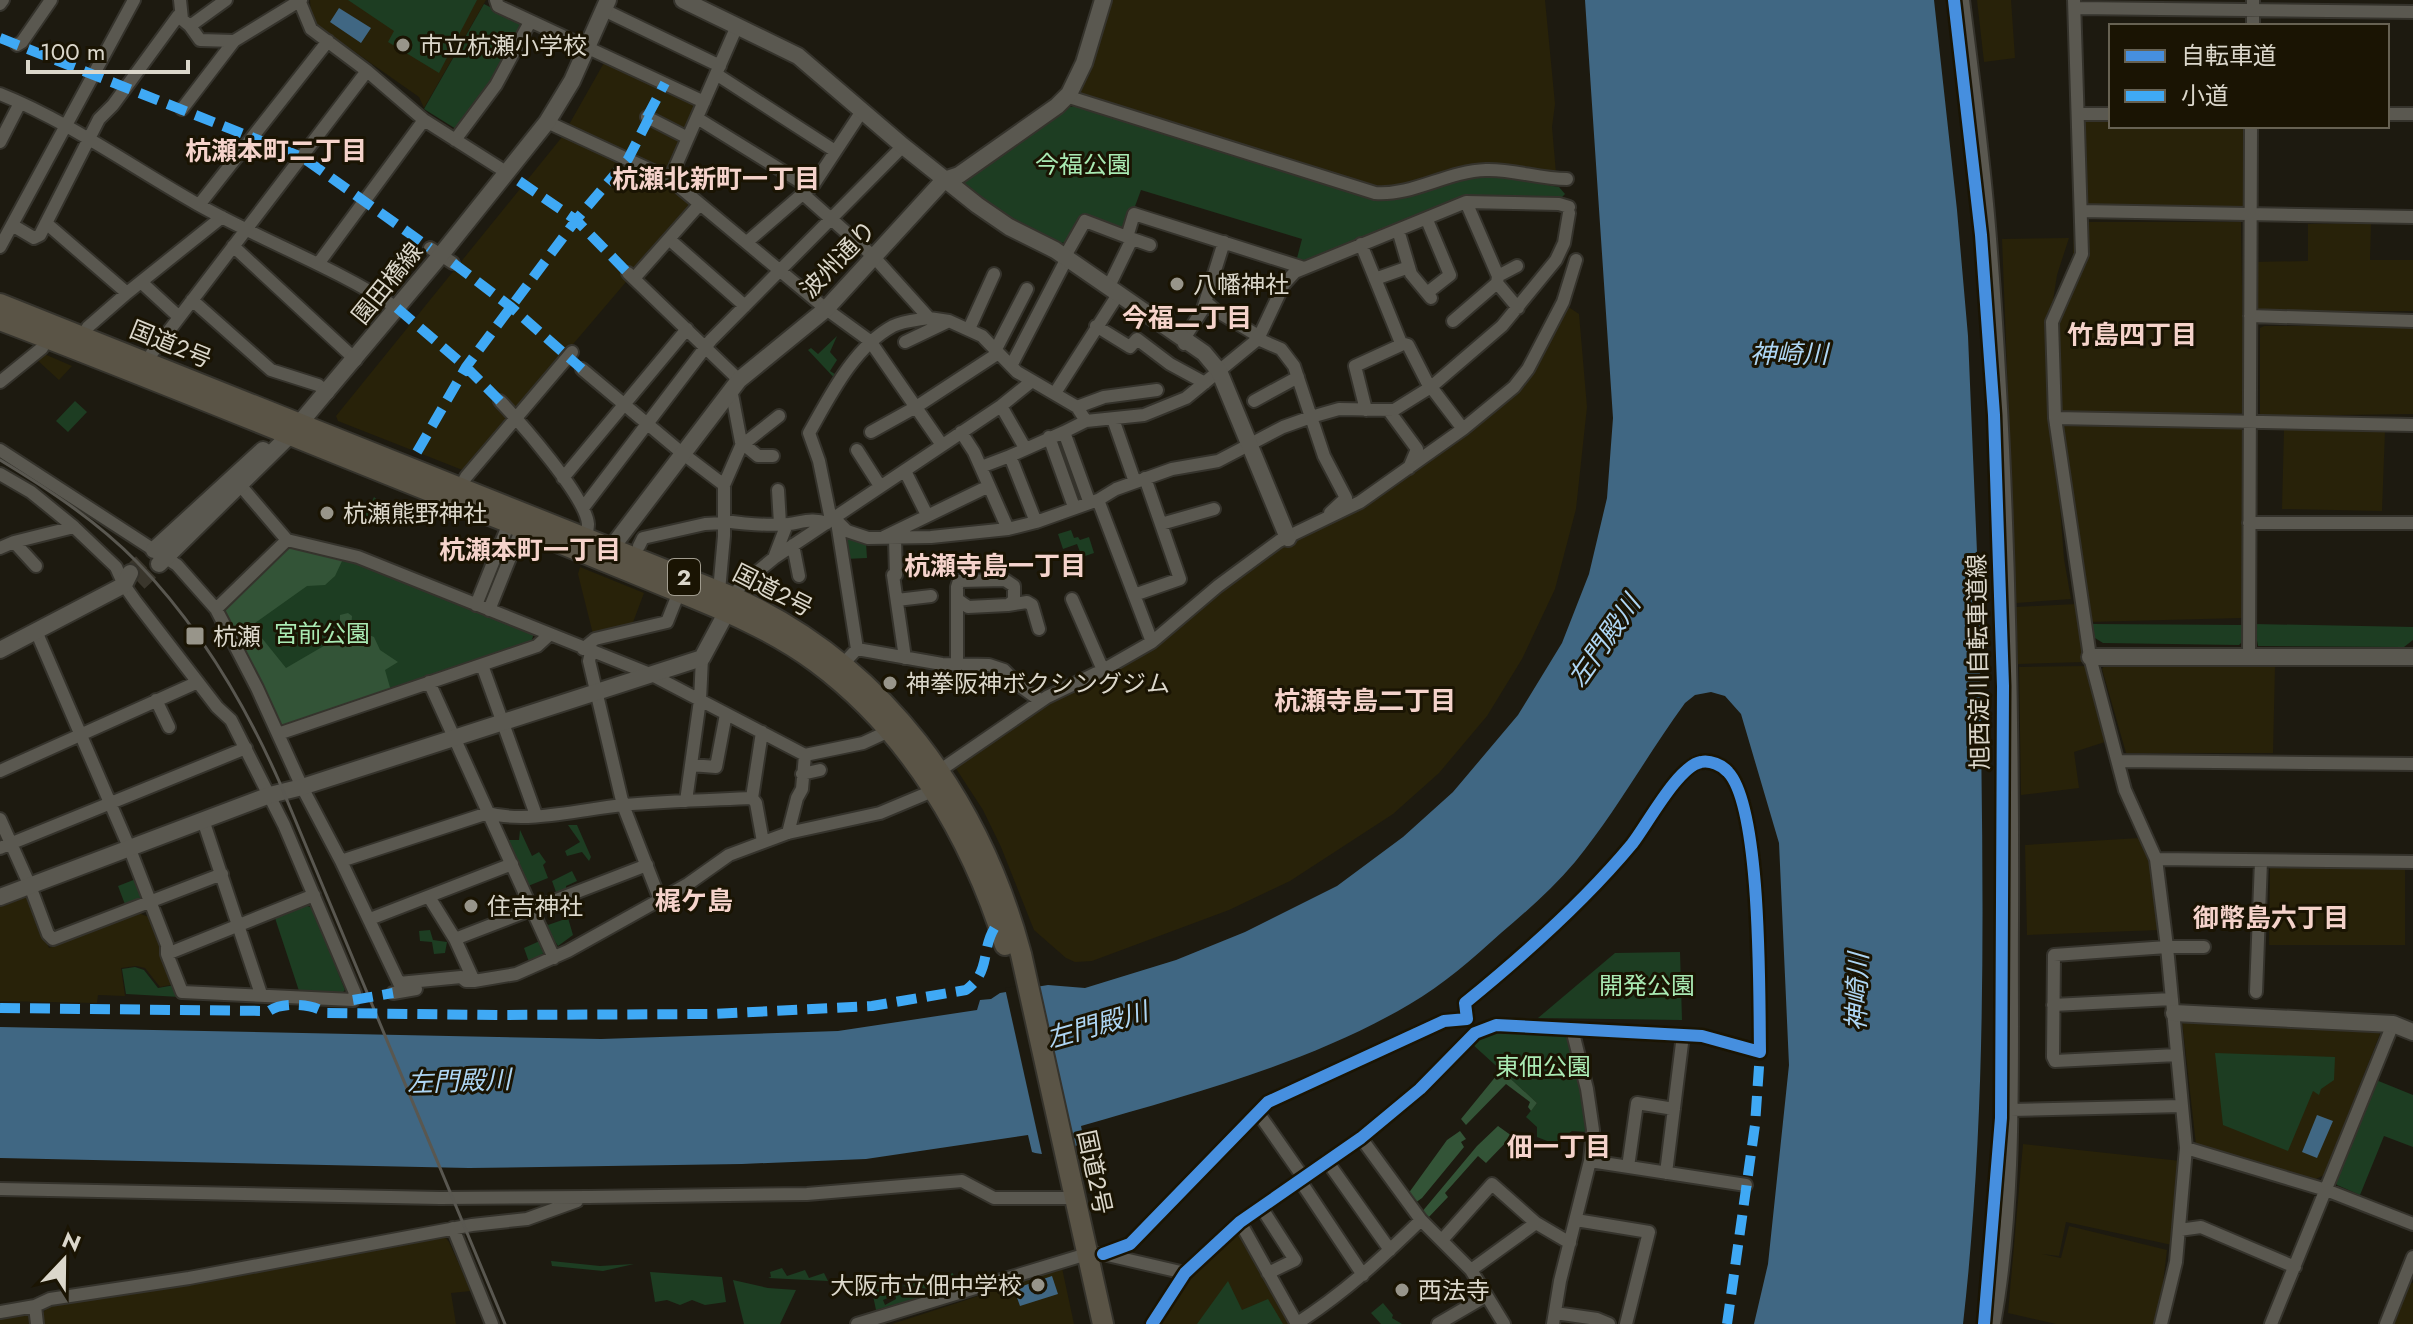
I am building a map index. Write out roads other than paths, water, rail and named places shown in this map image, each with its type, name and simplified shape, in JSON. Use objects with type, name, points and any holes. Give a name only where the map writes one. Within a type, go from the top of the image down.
[{"type":"highway","name":"国道2号","points":[[0,304],[147,363],[515,525],[609,554],[728,601],[850,657],[897,718],[937,780]]},
{"type":"highway","name":"国道2号","points":[[0,320],[295,430],[460,487],[586,537],[609,554],[679,592],[728,601],[816,662],[856,696],[937,780],[955,794],[988,857],[1009,911],[1015,956],[1062,1173],[1088,1255],[1103,1324]]},
{"type":"highway","name":"国道2号","points":[[1088,1255],[1088,1324]]},
{"type":"street","points":[[17,45],[51,0]]},
{"type":"street","points":[[0,247],[134,0]]},
{"type":"street","points":[[186,23],[226,0]]},
{"type":"street","points":[[182,109],[234,41],[300,0],[311,29],[367,71],[424,120],[506,172]]},
{"type":"street","points":[[496,0],[498,6],[530,22],[704,102]]},
{"type":"street","points":[[683,0],[798,56],[944,180],[1009,227],[1055,250],[1204,353],[1219,371],[1288,538]]},
{"type":"street","name":"波州通り","points":[[609,554],[735,384],[826,309],[944,180],[959,175],[1057,106],[1066,96],[1078,80],[1103,0]]},
{"type":"street","points":[[1963,0],[1990,235],[2011,612],[2010,1110],[2008,1174],[1994,1324]]},
{"type":"street","points":[[181,1],[186,23]]},
{"type":"street","points":[[2161,1324],[2176,1262],[2186,1148],[2167,947],[2156,859],[2125,790],[2090,657],[2055,418],[2052,322],[2082,254],[2075,4],[2253,5],[2413,12]]},
{"type":"street","points":[[606,5],[718,70],[835,151]]},
{"type":"street","name":"園田橋線","points":[[159,557],[240,485],[295,430],[441,256],[547,122],[572,81],[606,5]]},
{"type":"street","points":[[12,225],[34,238],[40,235],[99,119],[113,105],[178,16],[200,40],[234,41]]},
{"type":"street","points":[[455,140],[496,85],[530,22]]},
{"type":"street","points":[[670,179],[737,26]]},
{"type":"street","points":[[199,205],[328,41]]},
{"type":"street","points":[[147,363],[367,71]]},
{"type":"street","points":[[0,94],[65,127],[199,205],[357,282],[397,308]]},
{"type":"street","points":[[1066,96],[1375,193],[1396,193],[1462,173],[1486,170],[1544,179],[1567,179]]},
{"type":"street","points":[[0,142],[20,103]]},
{"type":"street","points":[[747,242],[806,191],[862,111]]},
{"type":"street","points":[[2078,114],[2109,114]]},
{"type":"street","points":[[2389,114],[2413,114]]},
{"type":"street","points":[[647,117],[688,138]]},
{"type":"street","points":[[697,118],[806,191],[874,257],[929,318]]},
{"type":"street","points":[[318,264],[424,120]]},
{"type":"street","points":[[547,122],[670,179],[826,309],[870,341],[942,445]]},
{"type":"street","points":[[2249,657],[2251,128]]},
{"type":"street","points":[[583,508],[711,340],[903,146]]},
{"type":"street","points":[[1466,202],[1497,279],[1518,308]]},
{"type":"street","points":[[639,546],[643,538],[724,522],[783,524],[832,520],[847,531],[868,538],[889,539],[1008,529],[1094,501],[1116,489],[1172,469],[1218,461],[1283,427],[1311,417],[1339,409],[1389,411],[1431,387],[1485,342],[1518,308],[1556,260],[1564,243],[1569,210],[1559,204],[1466,202],[1304,268],[1295,272],[1284,284],[1259,338],[1186,398],[1144,415],[1086,421],[981,467]]},
{"type":"street","points":[[699,205],[670,240],[633,274],[707,348],[735,384],[743,445],[758,456],[773,456]]},
{"type":"street","points":[[2081,211],[2413,217]]},
{"type":"street","points":[[1055,393],[1114,290],[1134,214],[1304,268]]},
{"type":"street","points":[[82,336],[127,293],[222,217]]},
{"type":"street","points":[[1398,230],[1411,274],[1429,296],[1450,275],[1427,220]]},
{"type":"street","points":[[1011,366],[1085,221],[1150,245]]},
{"type":"street","points":[[46,223],[127,293]]},
{"type":"street","points":[[670,240],[745,306]]},
{"type":"street","points":[[1185,342],[1206,302],[1224,242]]},
{"type":"street","points":[[1361,244],[1403,344]]},
{"type":"street","points":[[233,246],[356,360]]},
{"type":"street","points":[[393,993],[516,974],[554,958],[660,900],[729,855],[788,833],[880,813],[937,780],[1041,701],[1152,642],[1218,586],[1279,541],[1360,502],[1463,429],[1514,387],[1528,369],[1558,313],[1576,260]]},
{"type":"street","points":[[1453,321],[1497,279],[1517,266]]},
{"type":"street","points":[[1375,279],[1409,267]]},
{"type":"street","points":[[969,329],[994,274]]},
{"type":"street","points":[[141,282],[179,317]]},
{"type":"street","points":[[871,432],[916,407],[996,352],[1027,289]]},
{"type":"street","points":[[192,300],[271,370],[318,385],[328,393]]},
{"type":"street","points":[[1206,302],[1281,349],[1298,377],[1324,456],[1345,497],[1360,502]]},
{"type":"street","points":[[2250,316],[2413,321]]},
{"type":"street","points":[[1041,701],[1004,670],[989,665],[850,657],[832,520],[819,461],[804,437],[870,341],[895,325],[929,318],[949,321],[982,336],[1011,366],[1077,407],[1086,421]]},
{"type":"street","points":[[905,342],[949,321]]},
{"type":"street","points":[[1096,326],[1130,347],[1137,339],[1170,364],[1205,383]]},
{"type":"street","points":[[563,478],[687,329]]},
{"type":"street","points":[[0,382],[42,348],[47,338]]},
{"type":"street","points":[[1366,410],[1355,366],[1403,344],[1408,345],[1431,387],[1463,429]]},
{"type":"street","points":[[460,487],[572,352]]},
{"type":"street","points":[[582,369],[724,485]]},
{"type":"street","points":[[1254,401],[1298,377]]},
{"type":"street","points":[[686,801],[700,700],[702,658],[728,601],[740,586],[774,558],[1001,406],[1032,381]]},
{"type":"street","points":[[1077,407],[1104,397],[1157,390]]},
{"type":"street","points":[[500,401],[563,478],[583,508],[588,524],[586,537]]},
{"type":"street","points":[[1001,406],[1025,448]]},
{"type":"street","points":[[1389,411],[1417,449],[1409,469]]},
{"type":"street","points":[[728,601],[724,485],[743,445],[779,416]]},
{"type":"street","points":[[2055,418],[2413,425]]},
{"type":"street","points":[[1113,419],[1161,524],[1180,579],[1134,595]]},
{"type":"street","points":[[159,557],[256,455],[295,430]]},
{"type":"street","points":[[961,432],[981,467],[1008,529]]},
{"type":"street","points":[[1064,432],[1152,642]]},
{"type":"street","points":[[1049,437],[1074,507]]},
{"type":"street","points":[[0,450],[159,557],[177,565],[216,609],[399,983],[461,977],[470,981]]},
{"type":"street","points":[[857,450],[880,486]]},
{"type":"street","points":[[1010,456],[1036,522]]},
{"type":"street","points":[[905,471],[927,515]]},
{"type":"street","points":[[0,474],[31,492],[131,580],[198,682],[231,720],[270,795],[314,895],[355,993],[353,1000],[182,992],[129,847],[36,631]]},
{"type":"street","points":[[240,485],[287,540],[358,557],[650,674],[805,755],[863,743],[889,731]]},
{"type":"street","points":[[889,539],[927,515],[989,486]]},
{"type":"street","points":[[774,558],[783,524],[778,490]]},
{"type":"street","points":[[1322,521],[1345,497]]},
{"type":"street","points":[[1161,524],[1214,509]]},
{"type":"street","points":[[2249,523],[2413,523]]},
{"type":"street","points":[[476,605],[515,525]]},
{"type":"street","points":[[489,610],[515,525]]},
{"type":"street","points":[[5,544],[74,527]]},
{"type":"street","points":[[889,539],[905,658]]},
{"type":"street","points":[[216,609],[287,540]]},
{"type":"street","points":[[5,544],[36,566]]},
{"type":"street","points":[[793,545],[799,576]]},
{"type":"street","points":[[0,650],[131,580]]},
{"type":"street","points":[[957,664],[959,581],[1005,580],[1014,586],[1014,600],[1008,605]]},
{"type":"street","points":[[660,900],[623,805],[587,650],[595,639],[667,622],[679,592]]},
{"type":"street","points":[[897,600],[931,596]]},
{"type":"street","points":[[1072,599],[1075,621],[1103,670]]},
{"type":"street","points":[[958,600],[968,607],[1027,602],[1032,605],[1039,629]]},
{"type":"street","points":[[278,734],[537,646],[549,635]]},
{"type":"street","points":[[2090,657],[2413,657]]},
{"type":"street","points":[[0,897],[270,795],[702,658]]},
{"type":"street","points":[[482,665],[536,815]]},
{"type":"street","points":[[0,771],[198,682]]},
{"type":"street","points":[[429,682],[554,958]]},
{"type":"street","points":[[156,700],[169,727]]},
{"type":"street","points":[[691,765],[716,767],[726,714]]},
{"type":"street","points":[[762,732],[752,798],[756,803],[763,842]]},
{"type":"street","points":[[6,846],[246,748]]},
{"type":"street","points":[[788,833],[802,789],[805,755]]},
{"type":"street","points":[[2119,761],[2413,764]]},
{"type":"street","points":[[1152,1324],[1185,1273],[1240,1222],[1361,1138],[1420,1089],[1475,1033],[1485,1028],[1496,1025],[1702,1036],[1760,1052],[1758,966],[1748,823],[1729,773],[1716,763],[1700,762],[1684,770],[1631,844],[1563,917],[1520,958],[1465,1003],[1467,1019]]},
{"type":"street","points":[[802,774],[820,770]]},
{"type":"street","points":[[341,861],[488,813],[498,816],[536,815],[623,805],[752,798]]},
{"type":"street","points":[[203,820],[261,994]]},
{"type":"street","points":[[0,821],[6,846],[30,886],[48,934],[53,939],[222,874]]},
{"type":"street","points":[[2156,859],[2413,862]]},
{"type":"street","points":[[2256,992],[2261,861]]},
{"type":"street","points":[[370,919],[512,864]]},
{"type":"street","points":[[455,939],[647,865]]},
{"type":"street","points":[[167,954],[314,895]]},
{"type":"street","points":[[429,897],[455,939],[470,981]]},
{"type":"street","points":[[2177,1055],[2055,1061],[2054,955],[2204,947]]},
{"type":"street","points":[[2053,1005],[2173,1006],[2393,1024],[2413,1032]]},
{"type":"street","points":[[857,1324],[1130,1244],[1268,1102],[1444,1021],[1467,1019],[1485,1028]]},
{"type":"street","points":[[2271,1324],[2393,1024]]},
{"type":"street","points":[[1572,1029],[1591,1120],[1590,1161],[1554,1318],[1597,1319],[1609,1324]]},
{"type":"street","points":[[1666,1173],[1683,1035]]},
{"type":"street","points":[[1628,1167],[1637,1103],[1674,1109]]},
{"type":"street","points":[[2010,1110],[2182,1106]]},
{"type":"street","points":[[1259,1114],[1363,1275]]},
{"type":"street","points":[[1361,1138],[1421,1220],[1471,1270],[1504,1324]]},
{"type":"street","points":[[2186,1148],[2326,1190],[2413,1224]]},
{"type":"street","points":[[1327,1161],[1390,1250]]},
{"type":"street","points":[[1590,1161],[1746,1185]]},
{"type":"street","points":[[0,1189],[440,1198],[588,1197],[807,1194],[962,1181],[994,1198],[1068,1199]]},
{"type":"street","points":[[1442,1240],[1492,1184],[1536,1223],[1570,1243]]},
{"type":"street","points":[[0,1312],[35,1306],[50,1299],[189,1278],[453,1228],[527,1219],[588,1197]]},
{"type":"street","points":[[1261,1207],[1295,1260],[1268,1273]]},
{"type":"street","points":[[1240,1222],[1296,1324],[1363,1275],[1421,1220]]},
{"type":"street","points":[[1576,1220],[1649,1232],[1626,1324]]},
{"type":"street","points":[[1471,1270],[1536,1223]]},
{"type":"street","points":[[2179,1230],[2201,1227],[2295,1267]]},
{"type":"street","points":[[453,1228],[492,1324]]},
{"type":"street","points":[[1088,1255],[1185,1273]]},
{"type":"street","points":[[2386,1324],[2413,1257]]},
{"type":"street","points":[[1438,1324],[1486,1296]]},
{"type":"street","points":[[35,1306],[37,1324]]},
{"type":"water","points":[[1585,0],[1934,0],[1968,336],[1980,625],[1987,644],[1980,664],[1983,912],[1980,1077],[1977,1159],[1963,1324],[1754,1324],[1768,1264],[1789,1065],[1779,843],[1741,714],[1725,696],[1711,692],[1695,695],[1685,703],[1567,872],[1434,989],[1372,1025],[1291,1060],[1208,1089],[1081,1126],[1084,1141],[1060,1152],[1032,1152],[1028,1135],[866,1159],[742,1164],[469,1168],[0,1158],[0,1027],[601,1039],[838,1031],[977,1010],[980,1000],[991,999],[1000,993],[1048,985],[1085,988],[1176,960],[1245,932],[1337,886],[1403,837],[1453,792],[1518,715],[1562,643],[1589,574],[1607,498],[1613,418]]},
{"type":"water","points":[[339,8],[371,28],[361,43],[330,22]]},
{"type":"water","points":[[2317,1115],[2333,1121],[2317,1158],[2302,1152]]},
{"type":"water","points":[[1052,1276],[1058,1294],[1020,1306],[1014,1289]]},
{"type":"tunnel","points":[[130,573],[154,550]]},
{"type":"tunnel","points":[[139,583],[159,564]]},
{"type":"railway","points":[[0,460],[72,506],[137,562],[180,611],[235,693],[279,781],[505,1324]]},
{"type":"place","name":"市立杭瀬小学校","points":[[403,45]]},
{"type":"place","name":"八幡神社","points":[[1177,284]]},
{"type":"place","name":"杭瀬熊野神社","points":[[327,513]]},
{"type":"place","name":"杭瀬","points":[[195,636]]},
{"type":"place","name":"神拳阪神ボクシングジム","points":[[890,683]]},
{"type":"place","name":"住吉神社","points":[[471,906]]},
{"type":"place","name":"大阪市立佃中学校","points":[[1038,1285]]},
{"type":"place","name":"西法寺","points":[[1402,1290]]},
{"type":"district","name":"杭瀬本町二丁目","points":[[276,151]]},
{"type":"district","name":"杭瀬北新町一丁目","points":[[716,179]]},
{"type":"district","name":"今福二丁目","points":[[1187,318]]},
{"type":"district","name":"竹島四丁目","points":[[2132,335]]},
{"type":"district","name":"杭瀬本町一丁目","points":[[530,550]]},
{"type":"district","name":"杭瀬寺島一丁目","points":[[995,566]]},
{"type":"district","name":"杭瀬寺島二丁目","points":[[1365,701]]},
{"type":"district","name":"梶ケ島","points":[[694,901]]},
{"type":"district","name":"御幣島六丁目","points":[[2271,918]]},
{"type":"district","name":"佃一丁目","points":[[1559,1147]]},
{"type":"park label","name":"今福公園","points":[[1083,164]]},
{"type":"park label","name":"宮前公園","points":[[322,633]]},
{"type":"park label","name":"開発公園","points":[[1647,985]]},
{"type":"park label","name":"東佃公園","points":[[1543,1066]]},
{"type":"water label","name":"神崎川","points":[[1789,354]]},
{"type":"water label","name":"左門殿川","points":[[1604,641]]},
{"type":"water label","name":"神崎川","points":[[1857,992]]},
{"type":"water label","name":"左門殿川","points":[[1097,1025]]},
{"type":"water label","name":"左門殿川","points":[[459,1081]]}]
